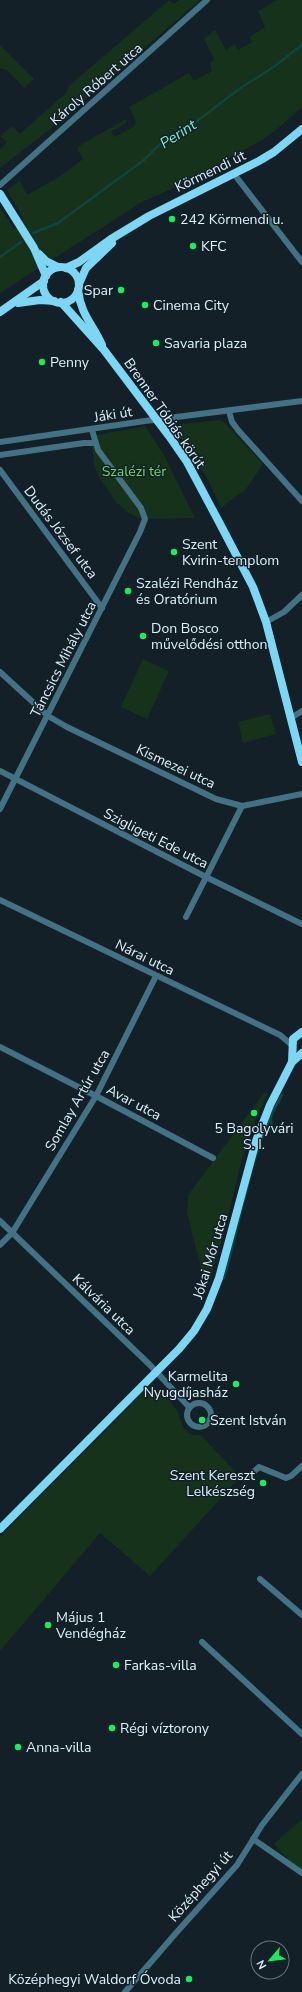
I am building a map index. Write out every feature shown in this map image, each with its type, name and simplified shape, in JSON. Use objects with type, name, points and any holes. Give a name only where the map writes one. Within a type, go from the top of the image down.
[{"type":"street","name":"Károly Róbert utca","points":[[0,185],[208,0]]},
{"type":"street","name":"Körmendi út","points":[[62,267],[79,262],[126,230],[156,212],[234,174],[274,152],[302,129]]},
{"type":"street","points":[[234,174],[302,262]]},
{"type":"street","points":[[0,194],[39,256],[45,279],[46,293],[58,302]]},
{"type":"street","name":"Körmendi út","points":[[79,287],[86,268],[126,230]]},
{"type":"street","points":[[14,303],[40,300],[58,302],[71,300],[79,287],[75,273],[39,256]]},
{"type":"street","points":[[0,312],[45,279],[51,271],[62,267]]},
{"type":"street","name":"Brenner Tóbiás körút","points":[[79,287],[80,305],[84,314],[95,330],[104,350]]},
{"type":"street","name":"Brenner Tóbiás körút","points":[[58,302],[104,350],[187,462],[205,495],[253,587],[266,622],[302,762]]},
{"type":"street","name":"Jáki út","points":[[0,442],[302,401]]},
{"type":"street","points":[[229,411],[232,422],[238,430],[302,501]]},
{"type":"street","points":[[92,430],[94,443]]},
{"type":"street","name":"Jáki út","points":[[0,455],[94,443]]},
{"type":"street","name":"Táncsics Mihály utca","points":[[0,809],[102,608],[145,519],[141,508],[94,443]]},
{"type":"street","name":"Dudás József utca","points":[[0,470],[102,608]]},
{"type":"street","points":[[266,622],[284,612],[302,595]]},
{"type":"street","name":"Kismezei utca","points":[[0,672],[48,716],[67,727],[210,795],[242,806]]},
{"type":"street","points":[[291,718],[302,711]]},
{"type":"street","name":"Szigligeti Ede utca","points":[[0,771],[206,877],[302,924]]},
{"type":"street","points":[[186,917],[242,806],[302,794]]},
{"type":"street","name":"Nárai utca","points":[[0,900],[280,1035],[293,1046]]},
{"type":"street","name":"Somlay Artúr utca","points":[[0,1245],[12,1233],[96,1096],[156,976]]},
{"type":"street","name":"Nárai utca","points":[[280,1035],[299,1034]]},
{"type":"street","name":"Jókai Mór utca","points":[[292,1062],[293,1039],[299,1034]]},
{"type":"street","name":"Jókai Mór utca","points":[[0,1529],[179,1349],[194,1331],[207,1309],[224,1264],[262,1122],[292,1062],[302,1052],[296,1050],[293,1046]]},
{"type":"street","name":"Avar utca","points":[[0,1047],[213,1158]]},
{"type":"street","name":"Kálvária utca","points":[[0,1221],[156,1372],[190,1407]]},
{"type":"street","points":[[198,1402],[207,1406],[211,1415],[208,1424],[200,1428],[191,1424],[186,1416],[190,1407],[198,1402]]},
{"type":"street","points":[[250,1474],[259,1467],[286,1478],[291,1476],[302,1466]]},
{"type":"street","points":[[260,1579],[302,1615]]},
{"type":"street","points":[[202,1642],[302,1734]]},
{"type":"street","name":"Középhegyi út","points":[[125,1992],[237,1865],[284,1794],[302,1774]]},
{"type":"street","points":[[253,1839],[302,1873]]},
{"type":"green space","points":[[169,0],[174,4],[179,0],[200,0],[49,130],[0,168],[0,150],[7,142],[0,136],[12,126],[20,134],[66,93],[69,86]]},
{"type":"green space","points":[[277,0],[302,0],[302,107],[275,131],[260,141],[178,186],[142,202],[0,293],[0,207],[14,229],[24,220],[7,190],[20,181],[27,195],[59,177],[83,159],[77,147],[126,119],[127,122],[111,132],[114,137],[133,127],[136,122],[129,107],[189,73],[194,81],[212,71],[210,63],[214,59],[204,39],[215,30],[226,50],[234,44],[238,50],[252,42],[250,37],[265,27],[258,11]]},
{"type":"green space","points":[[0,45],[34,79],[24,88],[7,70],[0,68]]},
{"type":"green space","points":[[220,420],[224,422],[263,464],[244,492],[239,494],[221,508],[206,476],[177,433],[178,427],[183,424]]},
{"type":"green space","name":"Szalézi tér","points":[[145,426],[164,455],[195,518],[140,519],[128,512],[116,502],[99,477],[94,464],[91,436]]},
{"type":"green space","points":[[143,659],[169,671],[147,719],[121,707]]},
{"type":"green space","points":[[270,714],[276,734],[243,743],[238,722]]},
{"type":"green space","points":[[264,1093],[268,1093],[257,1116],[242,1159],[223,1237],[208,1285],[205,1283],[187,1213],[188,1195]]},
{"type":"green space","points":[[152,1384],[176,1409],[186,1431],[194,1435],[201,1435],[240,1477],[150,1576],[100,1533],[0,1651],[0,1537]]},
{"type":"green space","points":[[302,1819],[302,1874],[274,1844]]},
{"type":"waterway","name":"Perint","points":[[33,233],[58,223],[144,160],[162,142],[188,128],[239,89],[275,66],[302,45]]},
{"type":"waterway","name":"Perint","points":[[0,257],[21,242]]},
{"type":"waterway","points":[[224,1278],[254,1161],[271,1116],[282,1095]]},
{"type":"waterway","points":[[271,1118],[272,1131]]},
{"type":"place","name":"242 Körmendi u.","points":[[172,219]]},
{"type":"place","name":"KFC","points":[[193,246]]},
{"type":"place","name":"Spar","points":[[121,290]]},
{"type":"place","name":"Cinema City","points":[[145,305]]},
{"type":"place","name":"Savaria plaza","points":[[156,343]]},
{"type":"place","name":"Penny","points":[[42,362]]},
{"type":"place","name":"Szent Kvirin-templom","points":[[174,552]]},
{"type":"place","name":"Szalézi Rendház és Oratórium","points":[[128,591]]},
{"type":"place","name":"Don Bosco művelődési otthon","points":[[143,636]]},
{"type":"place","name":"5 Bagolyvári S. I.","points":[[254,1113]]},
{"type":"place","name":"Karmelita Nyugdíjasház","points":[[236,1384]]},
{"type":"place","name":"Szent István","points":[[202,1420]]},
{"type":"place","name":"Szent Kereszt Lelkészség","points":[[263,1483]]},
{"type":"place","name":"Május 1 Vendégház","points":[[48,1625]]},
{"type":"place","name":"Farkas-villa","points":[[116,1665]]},
{"type":"place","name":"Régi víztorony","points":[[112,1728]]},
{"type":"place","name":"Anna-villa","points":[[18,1747]]},
{"type":"place","name":"Középhegyi Waldorf Óvoda","points":[[189,1979]]}]
